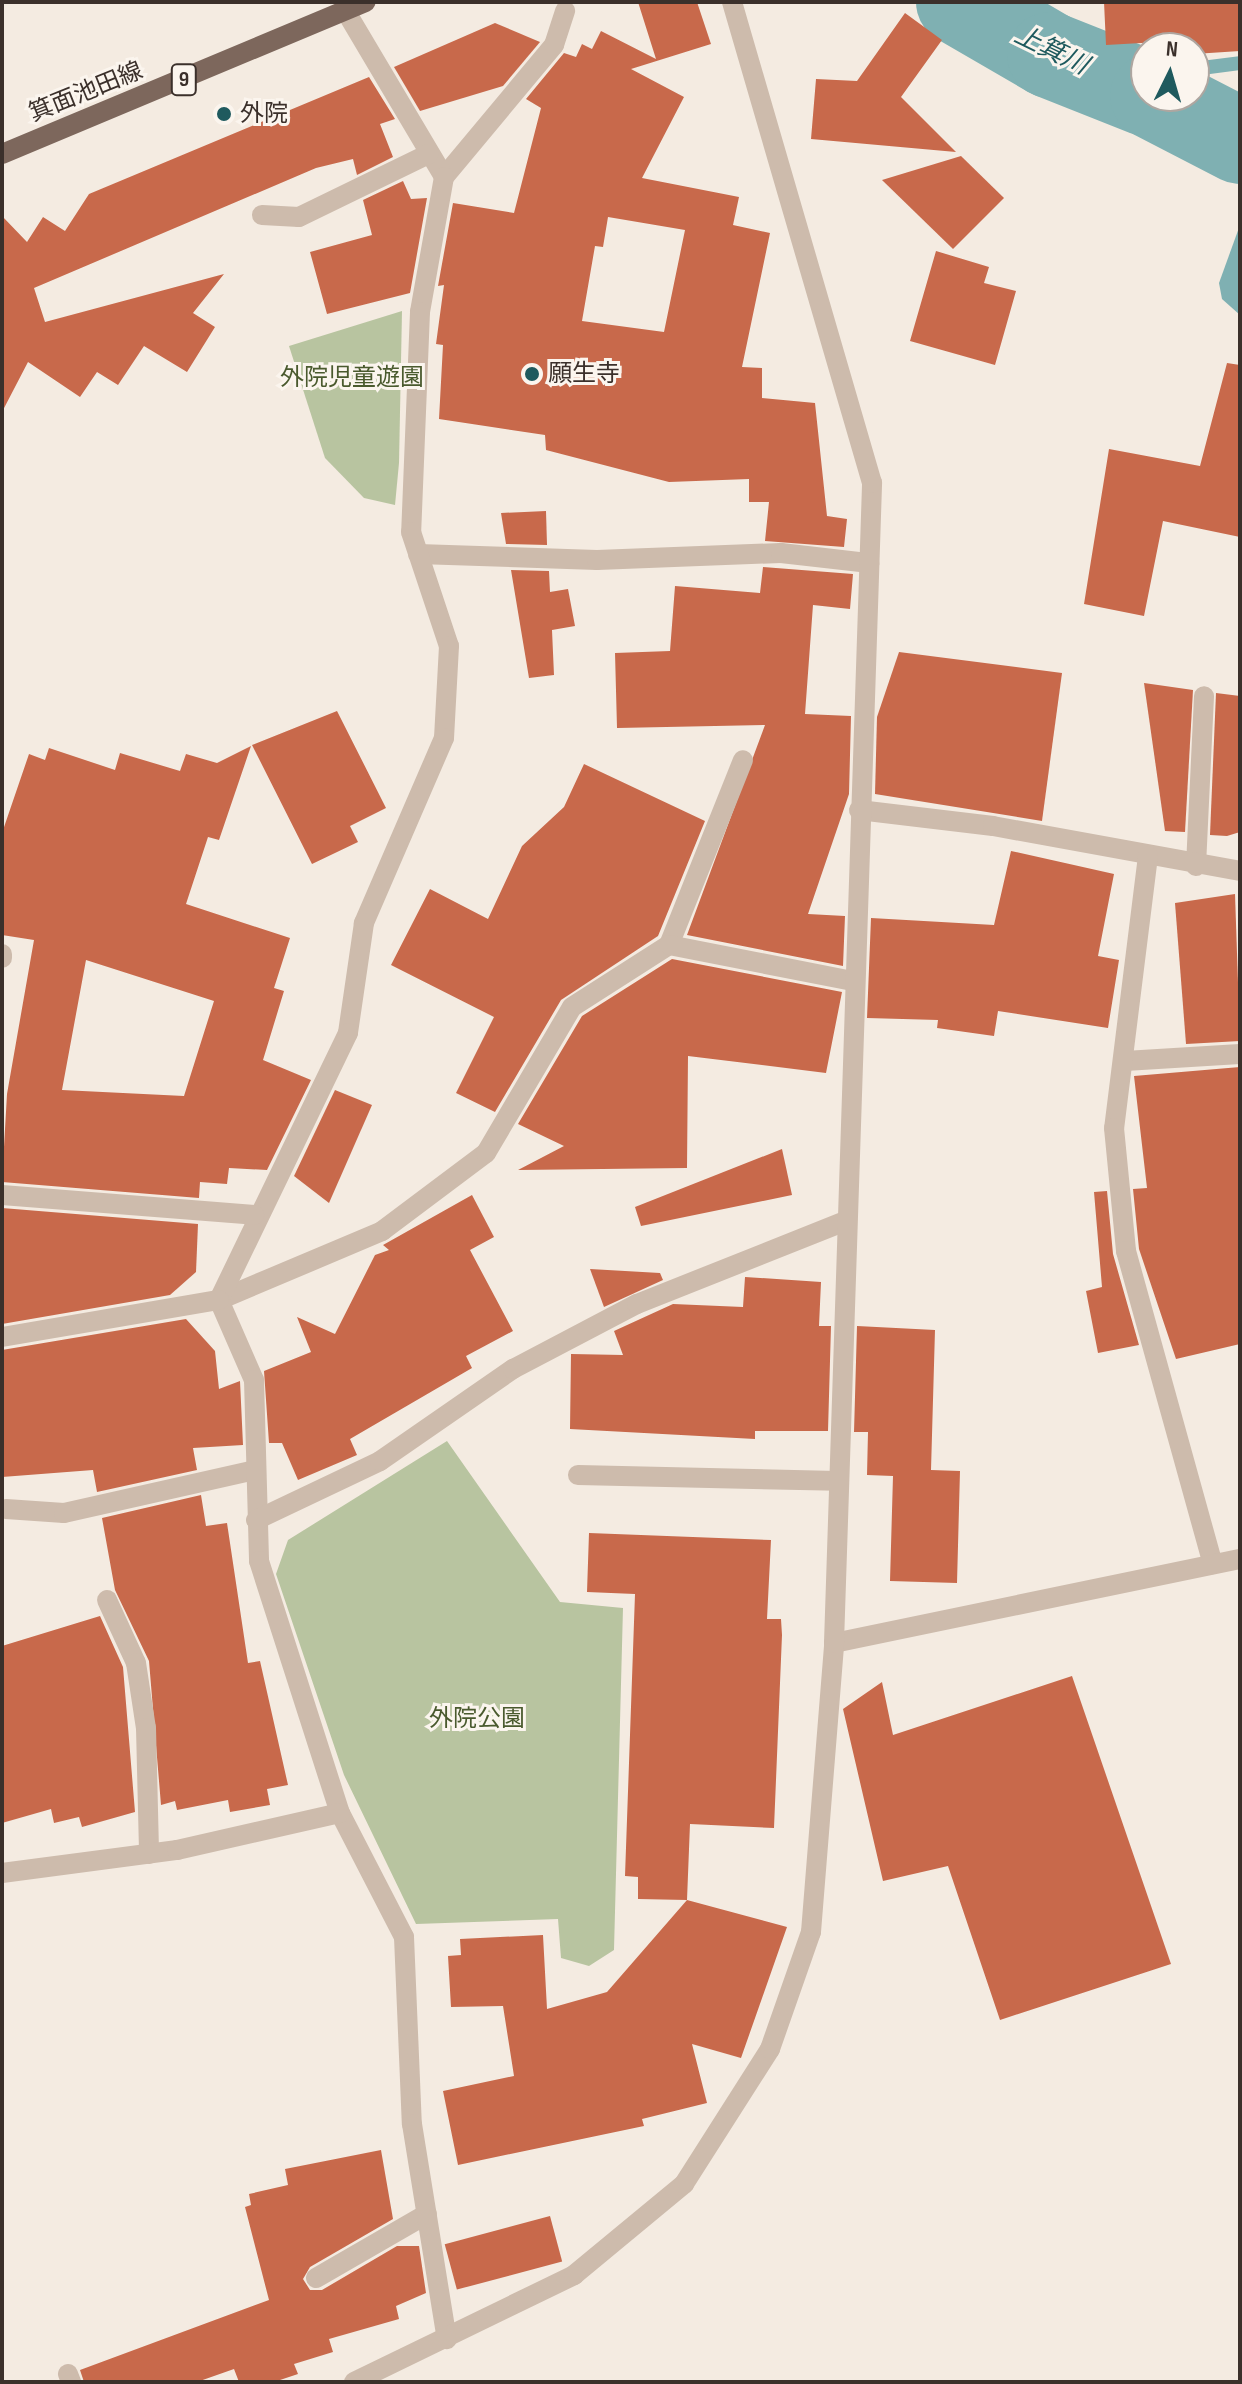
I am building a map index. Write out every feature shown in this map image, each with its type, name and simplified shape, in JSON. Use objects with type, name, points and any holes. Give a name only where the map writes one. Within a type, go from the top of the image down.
[{"type":"main road","name":"箕面池田線","points":[[2,154],[365,2]]},
{"type":"street","points":[[354,2382],[574,2275],[684,2184],[770,2049],[811,1932],[834,1643],[843,1222],[872,483],[856,406],[732,2]]},
{"type":"street","points":[[345,10],[444,177]]},
{"type":"street","points":[[447,2339],[412,2124],[404,1937],[340,1813],[259,1561],[254,1380],[219,1300],[254,1215],[348,1033],[364,923],[444,738],[449,646],[411,532],[420,312],[444,177],[554,45],[565,11]]},
{"type":"street","points":[[262,215],[299,217],[429,154]]},
{"type":"street","points":[[418,554],[597,560],[781,553],[869,563]]},
{"type":"street","points":[[1196,866],[1204,696]]},
{"type":"street","points":[[2,1337],[219,1300],[382,1231],[486,1153],[572,1007],[669,945],[743,760]]},
{"type":"street","points":[[859,810],[1240,871]]},
{"type":"street","points":[[1148,856],[1129,965],[1125,1061],[1114,1128],[1126,1251],[1213,1564]]},
{"type":"street","points":[[669,945],[852,981]]},
{"type":"street","points":[[1125,1061],[1240,1054]]},
{"type":"street","points":[[2,1195],[254,1215]]},
{"type":"street","points":[[256,1520],[380,1461],[513,1369],[637,1304],[843,1222]]},
{"type":"street","points":[[6,1509],[64,1513],[255,1470]]},
{"type":"street","points":[[578,1475],[837,1481]]},
{"type":"street","points":[[834,1643],[1213,1564],[1240,1561]]},
{"type":"street","points":[[107,1600],[136,1663],[146,1728],[149,1854]]},
{"type":"street","points":[[2,1873],[149,1854],[340,1813]]},
{"type":"street","points":[[316,2278],[427,2214]]},
{"type":"green space","name":"外院児童遊園","points":[[402,311],[399,463],[395,505],[364,498],[325,458],[289,346]]},
{"type":"green space","name":"外院公園","points":[[447,1441],[560,1602],[623,1608],[614,1950],[589,1966],[561,1958],[558,1919],[416,1924],[344,1775],[276,1574],[288,1540]]},
{"type":"water","points":[[1240,225],[1240,315],[1222,299],[1219,283]]},
{"type":"building","points":[[638,2],[697,2],[711,44],[631,69],[684,97],[642,178],[739,197],[733,225],[770,233],[742,367],[762,368],[762,398],[815,403],[827,516],[847,519],[844,547],[765,541],[769,502],[749,502],[749,479],[669,482],[546,450],[545,435],[439,419],[443,345],[436,344],[444,285],[438,286],[453,203],[514,213],[541,108],[526,99],[564,53],[576,57],[582,44],[592,49],[601,31],[656,59]],"holes":[[[608,217],[685,230],[664,332],[582,321],[595,246],[603,247]]]},
{"type":"building","points":[[1104,2],[1240,2],[1240,51],[1210,53],[1210,32],[1130,32],[1130,44],[1106,45]]},
{"type":"building","points":[[905,13],[942,40],[901,97],[956,152],[811,139],[816,79],[857,81]]},
{"type":"building","points":[[495,23],[540,42],[503,86],[420,111],[394,67]]},
{"type":"building","points":[[369,77],[395,119],[380,124],[393,157],[357,175],[353,159],[316,168],[34,288],[45,322],[224,274],[193,313],[215,327],[187,372],[144,346],[118,385],[97,372],[80,397],[28,362],[2,412],[2,216],[27,242],[43,217],[65,231],[89,194]]},
{"type":"building","points":[[961,156],[1004,198],[953,249],[882,180]]},
{"type":"building","points":[[403,181],[411,199],[427,198],[410,293],[327,314],[310,252],[372,235],[363,200]]},
{"type":"building","points":[[936,251],[989,267],[984,283],[1016,291],[995,365],[910,341]]},
{"type":"building","points":[[1227,363],[1240,365],[1240,537],[1163,521],[1144,616],[1084,604],[1109,449],[1200,466]]},
{"type":"building","points":[[546,511],[547,545],[506,544],[501,513]]},
{"type":"building","points":[[763,567],[853,574],[850,609],[813,605],[805,714],[851,716],[849,794],[808,914],[845,916],[843,966],[687,935],[765,725],[617,728],[615,653],[670,651],[675,586],[760,593]]},
{"type":"building","points":[[511,570],[549,571],[550,592],[568,589],[575,626],[552,630],[554,675],[529,678]]},
{"type":"building","points":[[899,652],[1062,673],[1042,821],[875,794],[877,717]]},
{"type":"building","points":[[1144,683],[1193,690],[1185,832],[1165,831]]},
{"type":"building","points":[[1216,693],[1240,696],[1240,832],[1227,836],[1210,835]]},
{"type":"building","points":[[337,711],[386,808],[350,826],[358,842],[312,864],[252,745]]},
{"type":"building","points":[[251,746],[219,840],[208,837],[186,904],[290,938],[274,988],[284,991],[263,1060],[311,1080],[267,1170],[229,1168],[227,1184],[200,1182],[199,1198],[2,1182],[7,1094],[34,940],[2,935],[2,833],[29,754],[45,760],[49,748],[115,770],[120,753],[180,771],[186,754],[217,763]],"holes":[[[86,960],[214,1001],[184,1096],[62,1090]]]},
{"type":"building","points":[[584,764],[705,821],[658,936],[561,1000],[495,1112],[456,1093],[494,1017],[391,965],[430,889],[488,919],[522,846],[564,807]]},
{"type":"building","points":[[1011,851],[1114,874],[1098,956],[1119,960],[1108,1028],[998,1011],[994,1036],[937,1028],[938,1020],[867,1018],[871,918],[994,925]]},
{"type":"building","points":[[1235,894],[1240,1041],[1186,1044],[1175,903]]},
{"type":"building","points":[[672,959],[842,992],[826,1073],[688,1056],[687,1168],[518,1170],[564,1146],[518,1124],[582,1016]]},
{"type":"building","points":[[1240,1067],[1240,1344],[1176,1359],[1139,1249],[1133,1189],[1147,1188],[1134,1076]]},
{"type":"building","points":[[335,1090],[372,1105],[329,1203],[294,1176]]},
{"type":"building","points":[[782,1149],[792,1195],[641,1226],[635,1207]]},
{"type":"building","points":[[1107,1191],[1113,1254],[1139,1345],[1098,1353],[1086,1291],[1102,1287],[1094,1192]]},
{"type":"building","points":[[472,1195],[494,1237],[470,1250],[513,1331],[466,1356],[472,1368],[350,1439],[357,1455],[298,1480],[282,1443],[269,1443],[264,1371],[311,1352],[297,1317],[335,1334],[375,1255],[389,1250],[383,1245]]},
{"type":"building","points":[[2,1208],[198,1224],[196,1272],[170,1295],[2,1324]]},
{"type":"building","points":[[590,1269],[660,1273],[663,1280],[604,1307]]},
{"type":"building","points":[[745,1277],[821,1282],[819,1326],[831,1326],[828,1431],[755,1431],[755,1439],[570,1429],[571,1354],[623,1355],[614,1331],[673,1304],[743,1307]]},
{"type":"building","points":[[186,1319],[215,1351],[219,1389],[240,1381],[243,1445],[193,1448],[197,1470],[97,1492],[93,1470],[2,1477],[2,1350]]},
{"type":"building","points":[[857,1326],[935,1330],[931,1470],[960,1471],[957,1583],[890,1581],[893,1476],[867,1475],[868,1432],[854,1432]]},
{"type":"building","points":[[201,1495],[206,1526],[227,1523],[248,1663],[260,1661],[288,1785],[267,1789],[270,1805],[230,1812],[228,1800],[177,1810],[175,1801],[161,1805],[149,1661],[115,1590],[102,1518]]},
{"type":"building","points":[[589,1533],[771,1540],[767,1619],[781,1619],[782,1635],[774,1828],[690,1824],[687,1900],[638,1899],[638,1877],[625,1876],[635,1594],[587,1592]]},
{"type":"building","points":[[100,1616],[123,1667],[135,1812],[82,1827],[79,1817],[54,1823],[51,1809],[2,1823],[2,1646]]},
{"type":"building","points":[[1072,1676],[1171,1964],[1000,2020],[948,1866],[883,1881],[843,1709],[882,1682],[893,1735]]},
{"type":"building","points":[[687,1900],[787,1927],[741,2058],[692,2044],[707,2103],[642,2119],[644,2126],[458,2165],[443,2091],[514,2076],[503,2006],[451,2007],[448,1956],[461,1955],[460,1939],[543,1935],[547,2009],[607,1992]]},
{"type":"building","points":[[381,2150],[393,2219],[310,2267],[303,2279],[310,2290],[322,2290],[397,2246],[419,2246],[426,2293],[396,2306],[399,2319],[329,2339],[333,2352],[294,2364],[298,2374],[274,2382],[239,2382],[234,2369],[197,2382],[84,2382],[80,2370],[269,2300],[245,2207],[251,2205],[249,2194],[288,2185],[285,2169]]},
{"type":"building","points":[[550,2216],[562,2261],[457,2290],[445,2244]]},
{"type":"waterway","name":"上箕川","points":[[959,2],[1050,55],[1130,87]]},
{"type":"waterway","points":[[1210,67],[1240,63]]},
{"type":"waterway","name":"上箕川","points":[[1184,112],[1240,141]]},
{"type":"place","name":"外院","points":[[224,114]]},
{"type":"place","name":"願生寺","points":[[532,374]]}]
